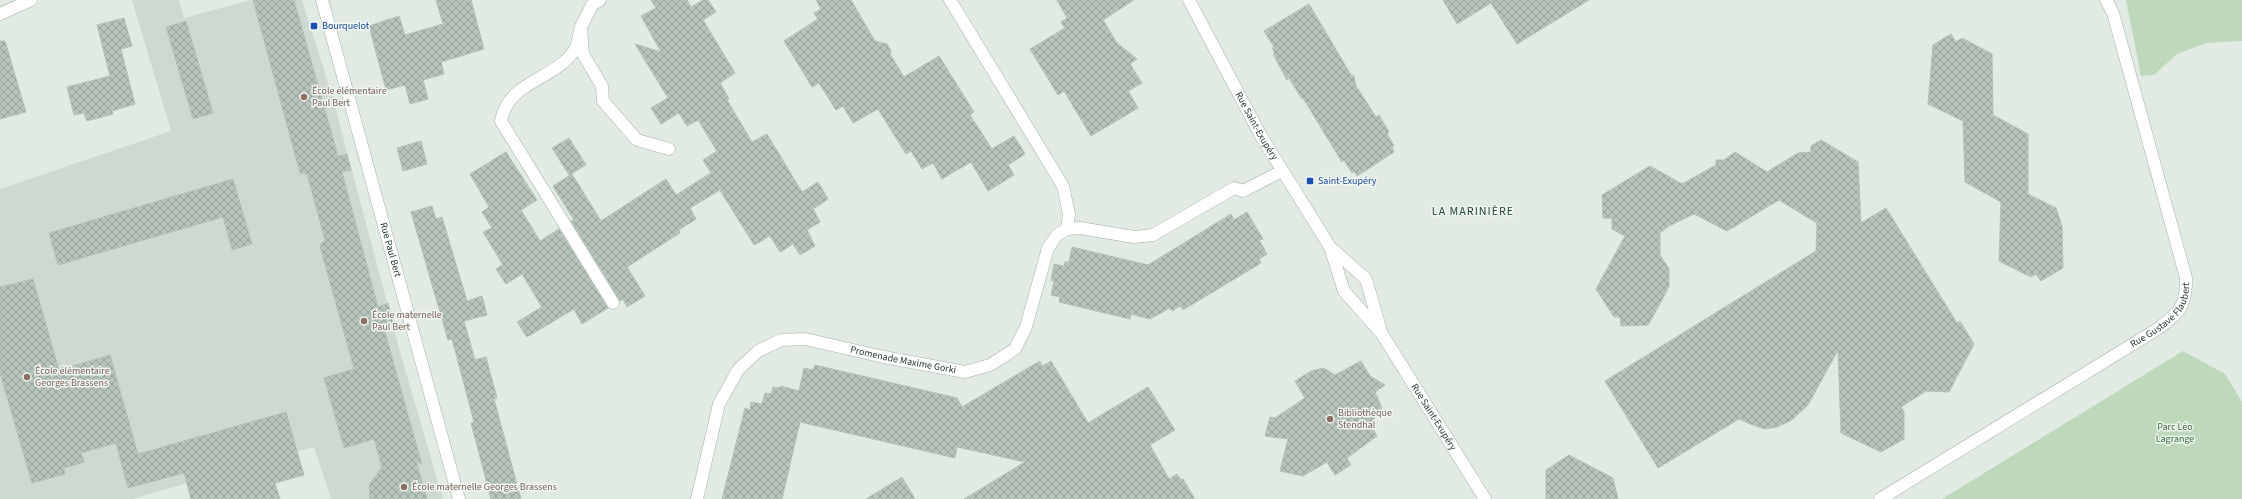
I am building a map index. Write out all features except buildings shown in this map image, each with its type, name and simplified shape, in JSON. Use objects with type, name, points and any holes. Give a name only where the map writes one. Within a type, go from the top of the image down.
[{"type":"street","points":[[0,14],[31,0]]},
{"type":"street","name":"Rue Paul Bert","points":[[322,0],[459,499]]},
{"type":"street","points":[[600,0],[592,5],[581,27],[574,50],[559,64],[517,92],[503,107],[500,121],[613,303]]},
{"type":"street","points":[[950,0],[1063,186],[1069,214],[1067,229],[1080,228],[1134,237],[1153,235],[1234,188],[1243,191],[1282,171]]},
{"type":"street","name":"Rue Saint-Exupéry","points":[[1189,0],[1258,132],[1330,248],[1344,291],[1382,334],[1485,499]]},
{"type":"street","name":"Rue Gustave Flaubert","points":[[1880,499],[2156,330],[2180,311],[2187,296],[2186,278],[2113,13],[2106,0]]},
{"type":"street","points":[[581,27],[583,54],[602,86],[603,101],[637,140],[669,148]]},
{"type":"street","name":"Promenade Maxime Gorki","points":[[697,499],[719,404],[738,370],[758,351],[781,340],[805,338],[884,357],[965,372],[990,365],[1015,349],[1026,327],[1048,248],[1057,235],[1067,229]]},
{"type":"street","name":"Rue Saint-Exupéry","points":[[1330,248],[1366,279],[1382,334]]},
{"type":"shaded area","points":[[132,0],[179,0],[184,18],[251,0],[302,0],[333,99],[402,359],[443,499],[331,499],[314,447],[132,499],[0,499],[0,189],[171,131]]},
{"type":"green space","points":[[2126,0],[2242,0],[2242,41],[2206,43],[2177,54],[2154,75],[2141,76]]},
{"type":"green space","name":"Parc Léo Lagrange","points":[[2183,351],[2225,374],[2242,402],[2242,499],[1942,499]]},
{"type":"place","name":"Bourquelot","points":[[314,26]]},
{"type":"place","name":"École élémentaire Paul Bert","points":[[304,97]]},
{"type":"place","name":"Saint-Exupéry","points":[[1310,181]]},
{"type":"place","name":"École maternelle Paul Bert","points":[[364,321]]},
{"type":"place","name":"École élémentaire Georges Brassens","points":[[27,377]]},
{"type":"place","name":"Bibliothèque Stendhal","points":[[1330,419]]},
{"type":"place","name":"École maternelle Georges Brassens","points":[[404,487]]},
{"type":"district","name":"LA MARINIÈRE","points":[[1473,211]]}]
